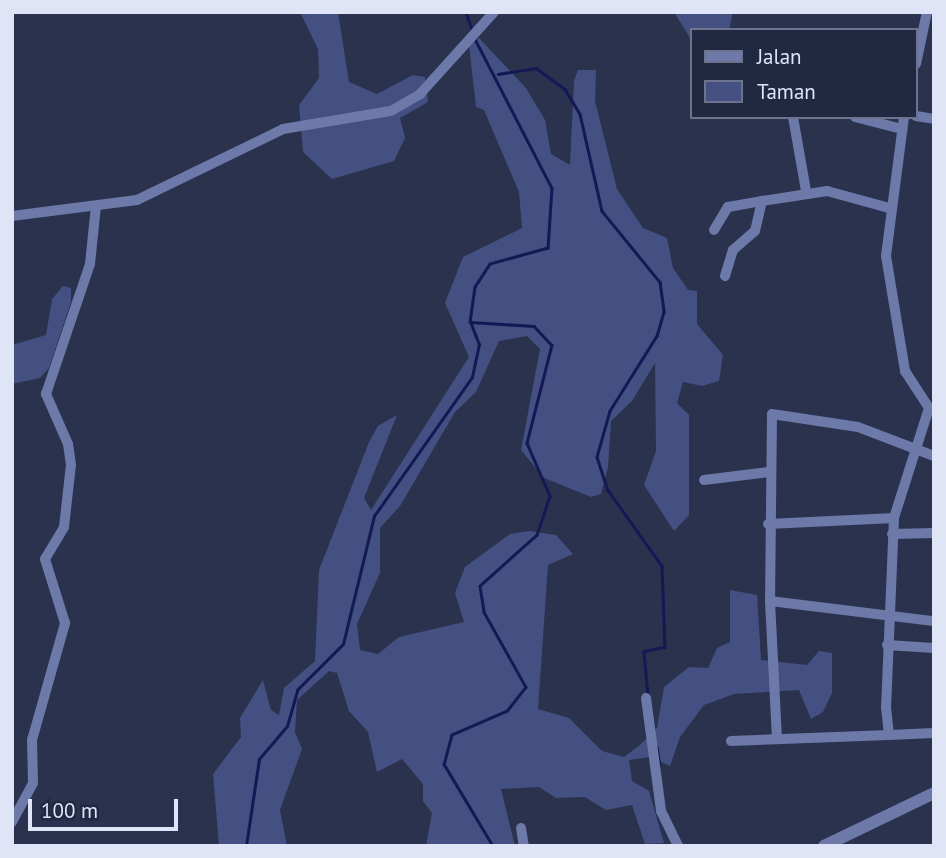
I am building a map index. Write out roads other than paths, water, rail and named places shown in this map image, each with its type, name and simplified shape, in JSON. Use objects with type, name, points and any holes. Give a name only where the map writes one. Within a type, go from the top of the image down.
[{"type":"street","points":[[12,216],[96,206],[158,193],[283,129],[370,117],[400,107],[419,94],[467,34],[494,12]]},
{"type":"street","points":[[918,55],[927,12],[934,14]]},
{"type":"street","points":[[793,119],[806,191]]},
{"type":"street","points":[[862,119],[902,130]]},
{"type":"street","points":[[889,735],[887,645],[892,534],[894,518],[929,408],[905,371],[886,256],[889,208],[904,119]]},
{"type":"street","points":[[714,230],[728,207],[806,191],[835,192],[889,208]]},
{"type":"street","points":[[725,276],[733,250],[755,231],[762,201]]},
{"type":"street","points":[[12,822],[33,783],[32,740],[65,623],[45,559],[64,527],[71,465],[46,394],[90,264],[96,206]]},
{"type":"street","points":[[777,738],[768,524],[769,472],[775,411],[858,427],[934,456]]},
{"type":"street","points":[[704,480],[769,472]]},
{"type":"street","points":[[768,524],[894,518]]},
{"type":"street","points":[[892,534],[934,533]]},
{"type":"street","points":[[770,601],[934,621]]},
{"type":"street","points":[[887,645],[934,648]]},
{"type":"street","points":[[646,698],[661,811],[678,846]]},
{"type":"street","points":[[731,741],[934,733]]},
{"type":"street","points":[[824,846],[934,793]]},
{"type":"street","points":[[521,828],[524,846]]},
{"type":"waterway","points":[[466,12],[473,32]]},
{"type":"waterway","points":[[475,39],[552,188],[548,248],[490,264],[475,287],[470,322],[534,326],[552,345],[527,443],[550,496],[537,535],[480,586],[484,612],[526,687],[507,711],[452,735],[444,764],[493,846]]},
{"type":"waterway","points":[[498,74],[536,68],[565,89],[580,114],[602,211],[660,282],[664,312],[657,336],[610,411],[597,457],[608,490],[662,566],[665,647],[644,652],[648,696]]},
{"type":"waterway","points":[[246,846],[259,759],[287,726],[297,690],[343,644],[374,516],[472,377],[479,345],[470,322]]},
{"type":"waterway","points":[[657,747],[660,765]]}]
